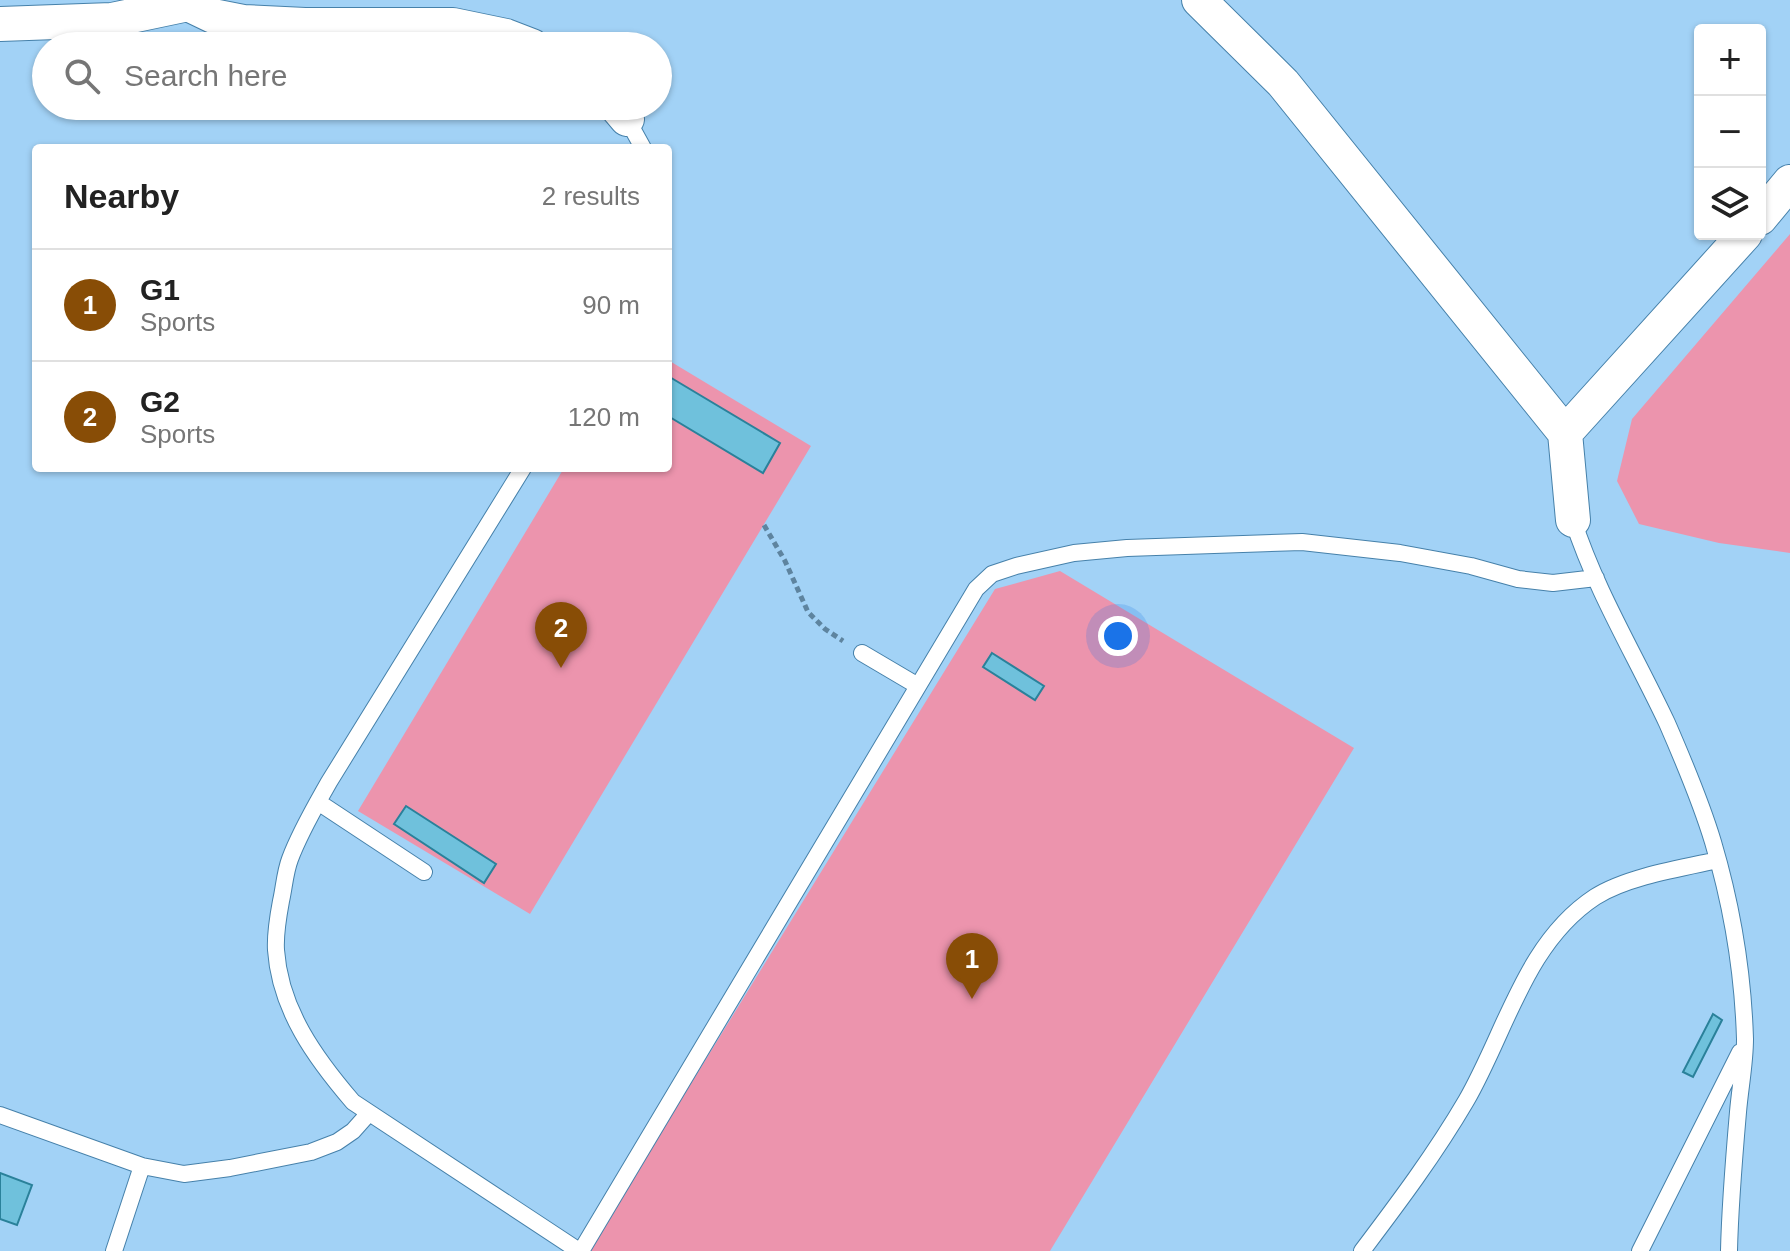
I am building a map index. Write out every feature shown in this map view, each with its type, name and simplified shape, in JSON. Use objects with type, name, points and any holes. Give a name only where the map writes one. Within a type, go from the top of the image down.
[{"type":"street","points":[[1199,0],[1283,83],[1565,433],[1573,520]]},
{"type":"street","points":[[0,24],[112,20],[188,2],[213,16],[243,22],[453,25],[487,32]]},
{"type":"street","points":[[1766,211],[1790,182]]},
{"type":"street","points":[[1565,433],[1740,240]]},
{"type":"lane","points":[[521,472],[303,830],[288,862],[276,951],[283,988],[301,1033],[353,1102],[580,1251],[976,589],[992,574],[1074,553],[1127,548],[1302,542],[1400,553],[1471,566],[1518,579],[1553,583],[1596,578]]},
{"type":"lane","points":[[1573,520],[1583,552],[1667,723],[1695,792],[1718,860],[1737,945],[1745,1042],[1730,1201],[1729,1251]]},
{"type":"lane","points":[[862,653],[918,686]]},
{"type":"lane","points":[[318,802],[424,872]]},
{"type":"lane","points":[[1362,1251],[1419,1177],[1467,1099],[1536,960],[1561,925],[1597,896],[1638,879],[1718,860]]},
{"type":"lane","points":[[1640,1251],[1745,1042]]},
{"type":"lane","points":[[0,1115],[142,1166],[184,1174],[311,1152],[337,1142],[353,1131],[369,1113]]},
{"type":"lane","points":[[114,1251],[142,1166]]},
{"type":"path","points":[[764,525],[785,561],[808,612],[825,629],[862,653]]},
{"type":"shaded area","points":[[1790,234],[1790,553],[1719,543],[1639,524],[1617,481],[1632,419]]},
{"type":"shaded area","points":[[672,362],[811,446],[530,914],[358,811],[562,472],[672,472]]},
{"type":"shaded area","points":[[1060,571],[1354,748],[1050,1251],[588,1251],[995,589]]},
{"type":"building","points":[[672,378],[780,443],[763,473],[672,418]]},
{"type":"building","points":[[992,653],[1044,686],[1035,700],[983,667]]},
{"type":"building","points":[[406,806],[496,864],[484,883],[394,824]]},
{"type":"building","points":[[1713,1014],[1722,1020],[1693,1077],[1683,1072]]},
{"type":"building","points":[[0,1173],[32,1185],[17,1225],[0,1219]]},
{"type":"place","name":"G2","points":[[561,668]]},
{"type":"place","name":"G1","points":[[972,999]]}]
